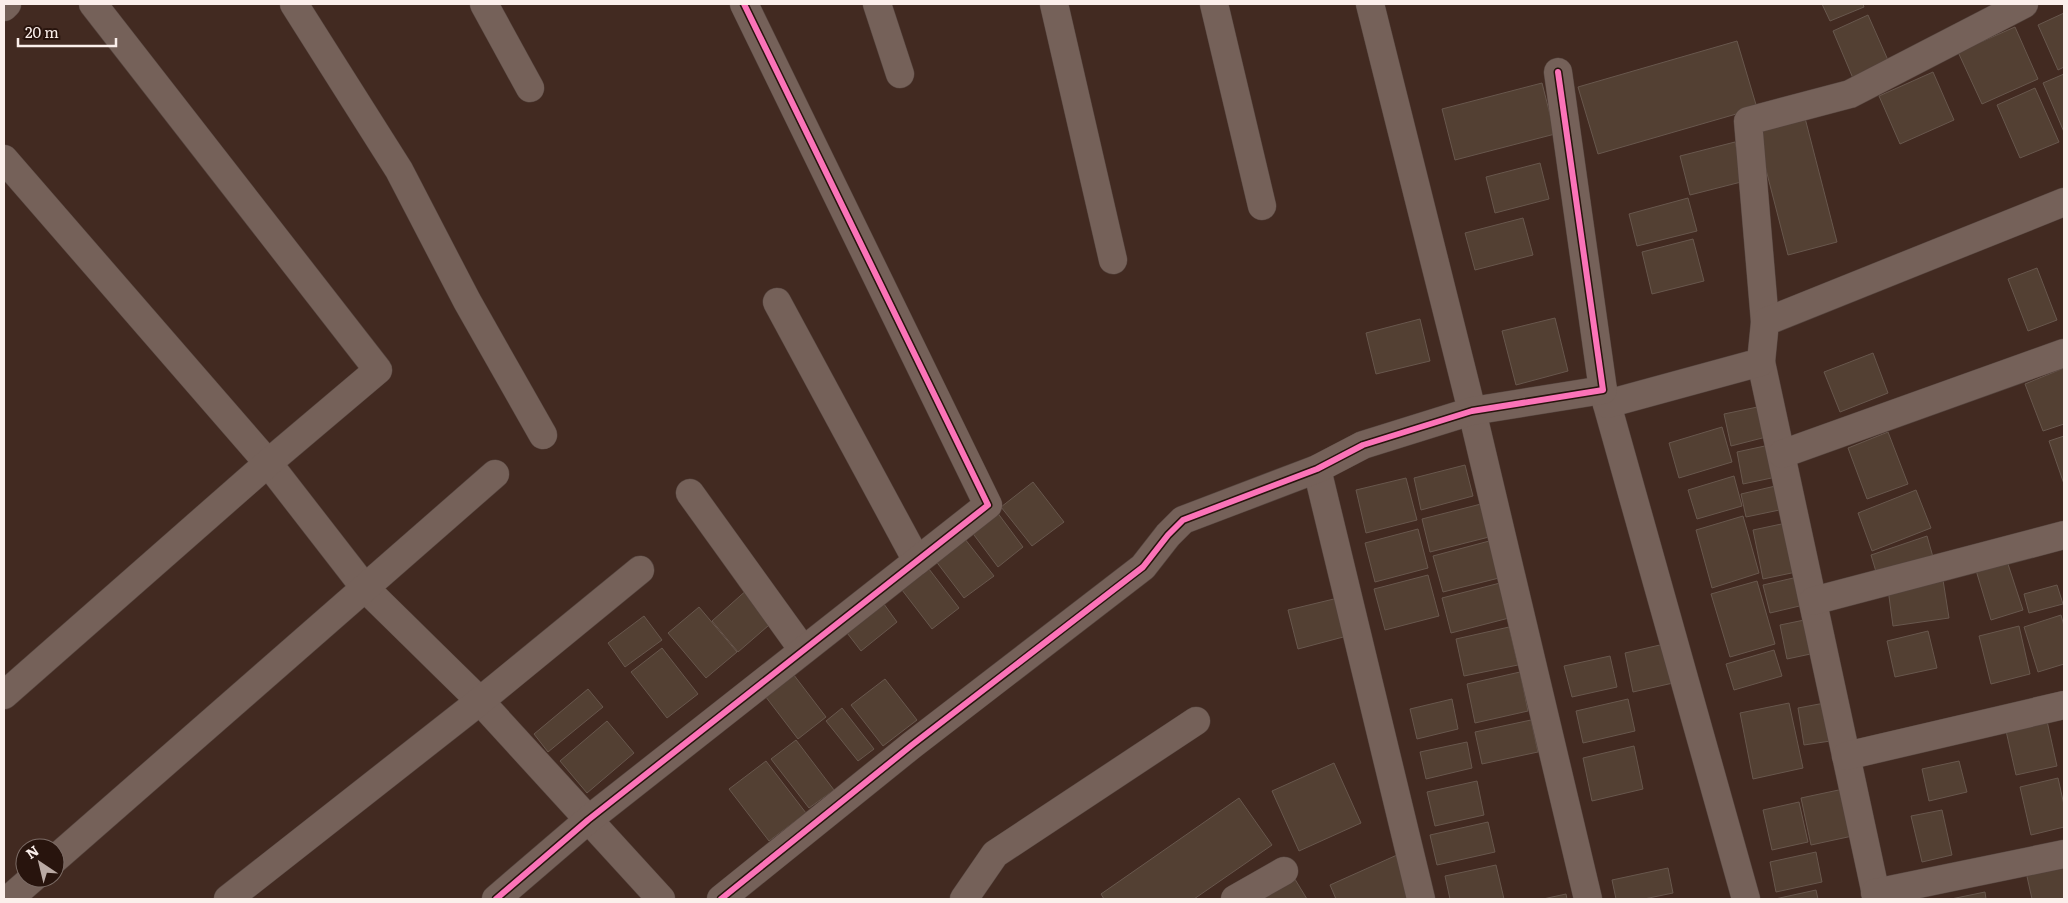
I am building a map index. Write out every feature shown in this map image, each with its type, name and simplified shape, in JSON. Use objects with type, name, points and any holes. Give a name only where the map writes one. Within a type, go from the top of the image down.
[{"type":"street","points":[[4,6],[8,4]]},
{"type":"street","points":[[4,695],[268,463],[378,370],[93,4]]},
{"type":"street","points":[[294,4],[399,170],[467,301],[543,434]]},
{"type":"street","points":[[484,4],[530,88]]},
{"type":"street","points":[[496,899],[588,820],[988,505],[744,4]]},
{"type":"street","points":[[877,4],[900,74]]},
{"type":"street","points":[[1054,4],[1113,260]]},
{"type":"street","points":[[1214,4],[1262,206]]},
{"type":"street","points":[[1370,4],[1472,411],[1588,899]]},
{"type":"street","points":[[2024,4],[1850,94],[1748,121],[1765,322],[1762,362],[1876,896],[2064,854]]},
{"type":"street","points":[[1558,72],[1605,397],[1746,899]]},
{"type":"street","points":[[4,159],[268,463],[365,588],[480,701],[661,899]]},
{"type":"street","points":[[1765,322],[2064,202]]},
{"type":"street","points":[[777,302],[917,561]]},
{"type":"street","points":[[1782,454],[2064,353]]},
{"type":"street","points":[[721,899],[912,745],[1143,567],[1168,534],[1183,520],[1318,469],[1363,445],[1472,411],[1605,397],[1762,362]]},
{"type":"street","points":[[1318,469],[1421,899]]},
{"type":"street","points":[[65,850],[495,474]]},
{"type":"street","points":[[690,493],[803,650]]},
{"type":"street","points":[[1813,601],[2064,535]]},
{"type":"street","points":[[228,899],[480,701],[640,570]]},
{"type":"street","points":[[1846,756],[2064,705]]},
{"type":"street","points":[[964,899],[995,854],[1196,721]]},
{"type":"street","points":[[1235,899],[1284,871]]},
{"type":"street","points":[[9,899],[22,888]]},
{"type":"building","points":[[1822,4],[1863,4],[1864,7],[1830,21]]},
{"type":"building","points":[[2064,13],[2064,67],[2058,70],[2038,25]]},
{"type":"building","points":[[1868,15],[1891,67],[1855,83],[1833,31]]},
{"type":"building","points":[[2015,27],[2038,79],[1982,104],[1958,52]]},
{"type":"building","points":[[1737,41],[1757,108],[1598,154],[1578,87]]},
{"type":"building","points":[[1933,72],[1954,120],[1900,144],[1879,96]]},
{"type":"building","points":[[2064,74],[2064,132],[2043,83]]},
{"type":"building","points":[[1542,83],[1555,134],[1455,160],[1442,109]]},
{"type":"building","points":[[2035,88],[2059,142],[2020,158],[1997,105]]},
{"type":"building","points":[[1805,118],[1837,242],[1788,255],[1756,131]]},
{"type":"building","points":[[1735,142],[1745,181],[1690,195],[1680,156]]},
{"type":"building","points":[[1540,163],[1549,199],[1495,213],[1486,177]]},
{"type":"building","points":[[1688,198],[1697,231],[1637,246],[1629,214]]},
{"type":"building","points":[[1523,218],[1533,255],[1475,270],[1465,233]]},
{"type":"building","points":[[1693,239],[1704,281],[1652,294],[1642,252]]},
{"type":"building","points":[[2037,268],[2057,320],[2028,331],[2008,279]]},
{"type":"building","points":[[1555,318],[1568,371],[1516,385],[1502,331]]},
{"type":"building","points":[[1420,319],[1430,361],[1376,374],[1366,333]]},
{"type":"building","points":[[1873,353],[1888,393],[1840,412],[1824,372]]},
{"type":"building","points":[[2064,368],[2064,424],[2043,431],[2025,384]]},
{"type":"building","points":[[1767,405],[1774,435],[1731,446],[1724,414]]},
{"type":"building","points":[[1722,427],[1732,462],[1679,478],[1669,443]]},
{"type":"building","points":[[1888,432],[1908,484],[1867,499],[1848,448]]},
{"type":"building","points":[[2064,436],[2064,484],[2049,441]]},
{"type":"building","points":[[1774,444],[1781,476],[1743,484],[1737,452]]},
{"type":"building","points":[[1465,465],[1473,496],[1421,510],[1414,478]]},
{"type":"building","points":[[1734,476],[1742,506],[1697,519],[1688,490]]},
{"type":"building","points":[[1406,478],[1417,520],[1366,533],[1356,490]]},
{"type":"building","points":[[1033,482],[1064,522],[1032,546],[1001,507]]},
{"type":"building","points":[[1784,484],[1789,508],[1746,517],[1741,494]]},
{"type":"building","points":[[1916,490],[1931,528],[1872,551],[1858,513]]},
{"type":"building","points":[[1481,504],[1489,537],[1430,552],[1422,519]]},
{"type":"building","points":[[994,508],[1023,547],[998,567],[968,527]]},
{"type":"building","points":[[1743,516],[1759,573],[1712,588],[1696,530]]},
{"type":"building","points":[[1791,522],[1801,571],[1763,579],[1753,530]]},
{"type":"building","points":[[1418,529],[1428,568],[1375,582],[1365,543]]},
{"type":"building","points":[[961,534],[994,576],[964,598],[932,556]]},
{"type":"building","points":[[1927,536],[1933,557],[1877,575],[1871,555]]},
{"type":"building","points":[[1493,540],[1503,577],[1443,592],[1433,556]]},
{"type":"building","points":[[2006,558],[2023,610],[1991,620],[1975,567]]},
{"type":"building","points":[[929,569],[959,608],[932,629],[902,590]]},
{"type":"building","points":[[1428,575],[1439,616],[1385,630],[1374,589]]},
{"type":"building","points":[[1802,576],[1808,604],[1770,613],[1763,585]]},
{"type":"building","points":[[1943,580],[1949,618],[1893,626],[1888,589]]},
{"type":"building","points":[[1757,581],[1775,644],[1730,657],[1711,594]]},
{"type":"building","points":[[1500,583],[1509,618],[1451,633],[1442,598]]},
{"type":"building","points":[[2057,585],[2063,604],[2029,613],[2024,594]]},
{"type":"building","points":[[749,588],[776,619],[738,652],[712,621]]},
{"type":"building","points":[[1338,598],[1347,636],[1298,649],[1288,610]]},
{"type":"building","points":[[881,600],[897,622],[861,651],[844,629]]},
{"type":"building","points":[[699,607],[737,652],[706,678],[668,633]]},
{"type":"building","points":[[2061,615],[2064,626],[2064,664],[2038,672],[2024,627]]},
{"type":"building","points":[[644,616],[662,640],[625,667],[608,643]]},
{"type":"building","points":[[1814,618],[1820,652],[1787,659],[1780,625]]},
{"type":"building","points":[[2019,626],[2030,674],[1991,684],[1979,636]]},
{"type":"building","points":[[1509,627],[1518,665],[1464,676],[1456,639]]},
{"type":"building","points":[[1928,631],[1937,668],[1895,677],[1887,641]]},
{"type":"building","points":[[1673,642],[1682,681],[1633,692],[1625,653]]},
{"type":"building","points":[[662,648],[698,694],[667,718],[631,672]]},
{"type":"building","points":[[1774,650],[1782,676],[1734,690],[1726,664]]},
{"type":"building","points":[[1610,656],[1617,687],[1572,697],[1564,666]]},
{"type":"building","points":[[787,666],[826,717],[798,739],[759,688]]},
{"type":"building","points":[[1520,672],[1528,711],[1475,723],[1467,684]]},
{"type":"building","points":[[885,679],[917,720],[883,746],[851,705]]},
{"type":"building","points":[[588,689],[603,707],[548,752],[534,734]]},
{"type":"building","points":[[1452,699],[1458,729],[1417,739],[1410,709]]},
{"type":"building","points":[[1628,699],[1635,731],[1583,743],[1576,711]]},
{"type":"building","points":[[1830,702],[1837,740],[1804,745],[1798,708]]},
{"type":"building","points":[[1789,703],[1803,768],[1753,779],[1740,713]]},
{"type":"building","points":[[842,708],[874,749],[858,761],[826,721]]},
{"type":"building","points":[[2045,712],[2057,766],[2016,775],[2004,722]]},
{"type":"building","points":[[1531,720],[1538,752],[1482,764],[1475,732]]},
{"type":"building","points":[[607,721],[634,753],[587,793],[560,761]]},
{"type":"building","points":[[796,740],[834,790],[809,808],[771,759]]},
{"type":"building","points":[[1467,742],[1472,768],[1426,779],[1420,752]]},
{"type":"building","points":[[1634,746],[1643,789],[1592,801],[1583,758]]},
{"type":"building","points":[[766,761],[806,813],[769,841],[729,789]]},
{"type":"building","points":[[1959,761],[1967,792],[1929,801],[1922,769]]},
{"type":"building","points":[[1334,763],[1361,823],[1299,851],[1272,791]]},
{"type":"building","points":[[2058,778],[2064,805],[2064,827],[2031,835],[2020,787]]},
{"type":"building","points":[[1477,781],[1484,815],[1435,826],[1427,792]]},
{"type":"building","points":[[1848,788],[1857,835],[1811,845],[1801,798]]},
{"type":"building","points":[[1239,798],[1272,845],[1194,899],[1104,899],[1101,894]]},
{"type":"building","points":[[1799,802],[1808,842],[1772,850],[1763,810]]},
{"type":"building","points":[[1942,810],[1952,855],[1922,862],[1911,816]]},
{"type":"building","points":[[1488,822],[1495,852],[1437,865],[1430,835]]},
{"type":"building","points":[[1816,852],[1822,882],[1776,892],[1770,862]]},
{"type":"building","points":[[1397,855],[1415,896],[1407,899],[1336,899],[1330,885]]},
{"type":"building","points":[[2064,864],[2064,899],[2032,899],[2026,872]]},
{"type":"building","points":[[1496,865],[1504,899],[1450,899],[1445,876]]},
{"type":"building","points":[[1668,868],[1673,893],[1644,899],[1616,899],[1612,880]]},
{"type":"building","points":[[1293,876],[1307,899],[1258,899]]},
{"type":"building","points":[[1816,890],[1818,899],[1775,899]]},
{"type":"building","points":[[1985,892],[1986,899],[1951,899]]},
{"type":"building","points":[[1566,894],[1567,899],[1543,899]]},
{"type":"cycle path","points":[[496,899],[588,820],[988,505],[744,4]]},
{"type":"cycle path","points":[[721,899],[912,745],[1143,567],[1168,535],[1183,520],[1317,469],[1363,445],[1472,411],[1603,390],[1558,72]]}]
